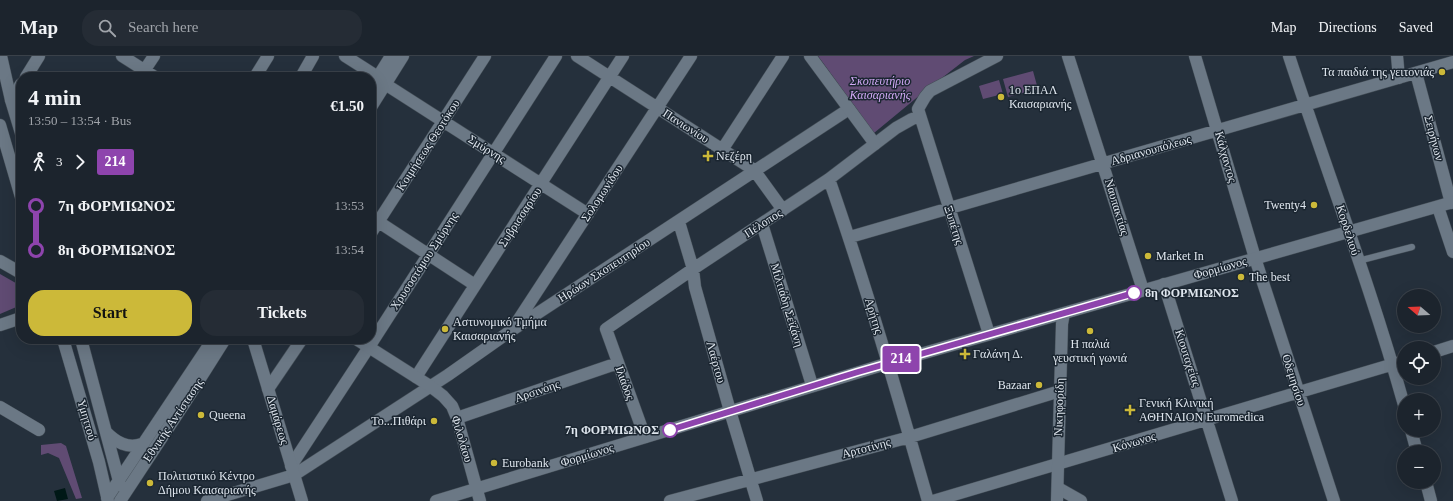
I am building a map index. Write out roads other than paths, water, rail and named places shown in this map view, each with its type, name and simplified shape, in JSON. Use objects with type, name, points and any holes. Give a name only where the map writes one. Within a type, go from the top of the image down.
[{"type":"street","points":[[0,56],[16,117]]},
{"type":"street","points":[[29,72],[39,56]]},
{"type":"street","points":[[122,56],[142,72]]},
{"type":"street","points":[[147,72],[154,56]]},
{"type":"street","points":[[260,72],[268,56]]},
{"type":"street","points":[[304,72],[313,56]]},
{"type":"street","name":"Σμύρνης","points":[[345,56],[368,72]]},
{"type":"street","points":[[376,94],[391,56]]},
{"type":"street","points":[[376,84],[381,81],[403,56]]},
{"type":"street","name":"Κοιμήσεως Θεοτόκου","points":[[376,218],[443,121],[485,56]]},
{"type":"street","name":"Χρυσοστόμου Σμύρνης","points":[[376,336],[556,56]]},
{"type":"street","name":"Πανιωνίου","points":[[576,56],[754,170],[783,210]]},
{"type":"street","name":"Συβρισσαρίου","points":[[416,377],[623,56]]},
{"type":"street","name":"Σολομωνίδου","points":[[512,330],[691,56]]},
{"type":"street","points":[[722,150],[783,56]]},
{"type":"street","points":[[810,56],[876,144]]},
{"type":"street","points":[[920,116],[918,109],[925,97],[930,92],[997,56]]},
{"type":"street","name":"Ναυπακτίας","points":[[1068,56],[1104,164],[1143,290]]},
{"type":"street","name":"Κάλχαντος","points":[[1195,56],[1255,258]]},
{"type":"street","name":"Κορδελιού","points":[[1289,56],[1358,261],[1397,359]]},
{"type":"street","points":[[1397,56],[1399,78]]},
{"type":"street","name":"Αδριανουπόλεως","points":[[850,237],[1453,62]]},
{"type":"street","name":"Σειρήνων","points":[[1416,73],[1452,202]]},
{"type":"street","name":"Σμύρνης","points":[[376,78],[588,214]]},
{"type":"street","points":[[11,100],[16,92]]},
{"type":"street","name":"Ηρώων Σκοπευτηρίου","points":[[207,501],[293,470],[430,386],[512,330],[679,222],[754,170],[849,109]]},
{"type":"street","name":"Πέλοπος","points":[[606,329],[693,269],[829,179],[896,128],[920,116]]},
{"type":"street","name":"Ξυπέτης","points":[[920,116],[989,334]]},
{"type":"street","points":[[0,125],[16,180]]},
{"type":"street","name":"Αρήτης","points":[[829,179],[850,237],[889,363],[928,501]]},
{"type":"street","name":"Φορμίωνος","points":[[436,501],[730,412],[812,385],[1452,202]]},
{"type":"street","points":[[1438,207],[1453,252]]},
{"type":"street","points":[[376,220],[475,285]]},
{"type":"street","name":"Λαέρτου","points":[[679,222],[693,269],[695,287],[757,501]]},
{"type":"street","name":"Μιλτιάδη Σεϊζάνη","points":[[762,224],[812,385]]},
{"type":"street","name":"Οδεμησίου","points":[[1255,258],[1334,501]]},
{"type":"street","points":[[0,261],[16,271]]},
{"type":"street","name":"Κιουταχείας","points":[[1164,284],[1232,501]]},
{"type":"street","name":"Νικηφορίδη","points":[[1057,501],[1062,324],[1064,313]]},
{"type":"street","points":[[0,325],[16,320]]},
{"type":"street","name":"Ιλιάδος","points":[[606,329],[645,437]]},
{"type":"street","name":"Υμηττού","points":[[64,344],[99,462],[108,499]]},
{"type":"street","name":"Υμηττού","points":[[82,344],[123,499]]},
{"type":"street","name":"Εθνικής Αντίστασης","points":[[108,499],[118,480],[210,344]]},
{"type":"street","name":"Εθνικής Αντίστασης","points":[[123,499],[222,344]]},
{"type":"street","name":"Δαμάρεως","points":[[254,344],[302,501]]},
{"type":"street","points":[[268,389],[299,344]]},
{"type":"street","name":"Φιλολάου","points":[[364,344],[430,386],[443,396],[452,406],[457,418],[480,501]]},
{"type":"street","name":"Χρυσοστόμου Σμύρνης","points":[[293,470],[371,344]]},
{"type":"street","points":[[1441,350],[1453,346]]},
{"type":"street","name":"Κόνωνος","points":[[933,501],[1397,362]]},
{"type":"street","name":"Αρσινόης","points":[[457,418],[618,363]]},
{"type":"street","name":"Αρτοτίνης","points":[[670,501],[910,437],[1060,391]]},
{"type":"street","points":[[0,407],[39,430]]},
{"type":"street","points":[[106,432],[114,440],[124,445],[136,446],[142,444]]},
{"type":"street","points":[[1058,488],[1081,501]]},
{"type":"street","points":[[1428,489],[1431,501]]},
{"type":"lane","points":[[1358,261],[1412,246]]},
{"type":"place","name":"Τα παιδιά της γειτονιάς","points":[[1442,72]]},
{"type":"place","name":"1ο ΕΠΑΛ Καισαριανής","points":[[1001,97]]},
{"type":"place","name":"Νεζέρη","points":[[708,156]]},
{"type":"place","name":"Twenty4","points":[[1314,205]]},
{"type":"place","name":"Market In","points":[[1148,256]]},
{"type":"place","name":"The best","points":[[1241,277]]},
{"type":"place","name":"8η ΦΟΡΜΙΩΝΟΣ","points":[[1134,293]]},
{"type":"place","name":"Αστυνομικό Τμήμα Καισαριανής","points":[[445,329]]},
{"type":"place","name":"Η παλιά γευστική γωνιά","points":[[1090,331]]},
{"type":"place","name":"Γαλάνη Δ.","points":[[965,354]]},
{"type":"place","name":"Bazaar","points":[[1039,385]]},
{"type":"place","name":"Γενική Κλινική ΑΘΗΝΑΙΟΝ Euromedica","points":[[1130,410]]},
{"type":"place","name":"Queena","points":[[201,415]]},
{"type":"place","name":"Το...Πιθάρι","points":[[434,421]]},
{"type":"place","name":"7η ΦΟΡΜΙΩΝΟΣ","points":[[670,430]]},
{"type":"place","name":"Eurobank","points":[[494,463]]},
{"type":"place","name":"Πολιτιστικό Κέντρο Δήμου Καισαριανής","points":[[150,483]]},
{"type":"park label","name":"Σκοπευτήριο Καισαριανής","points":[[880,88]]}]
